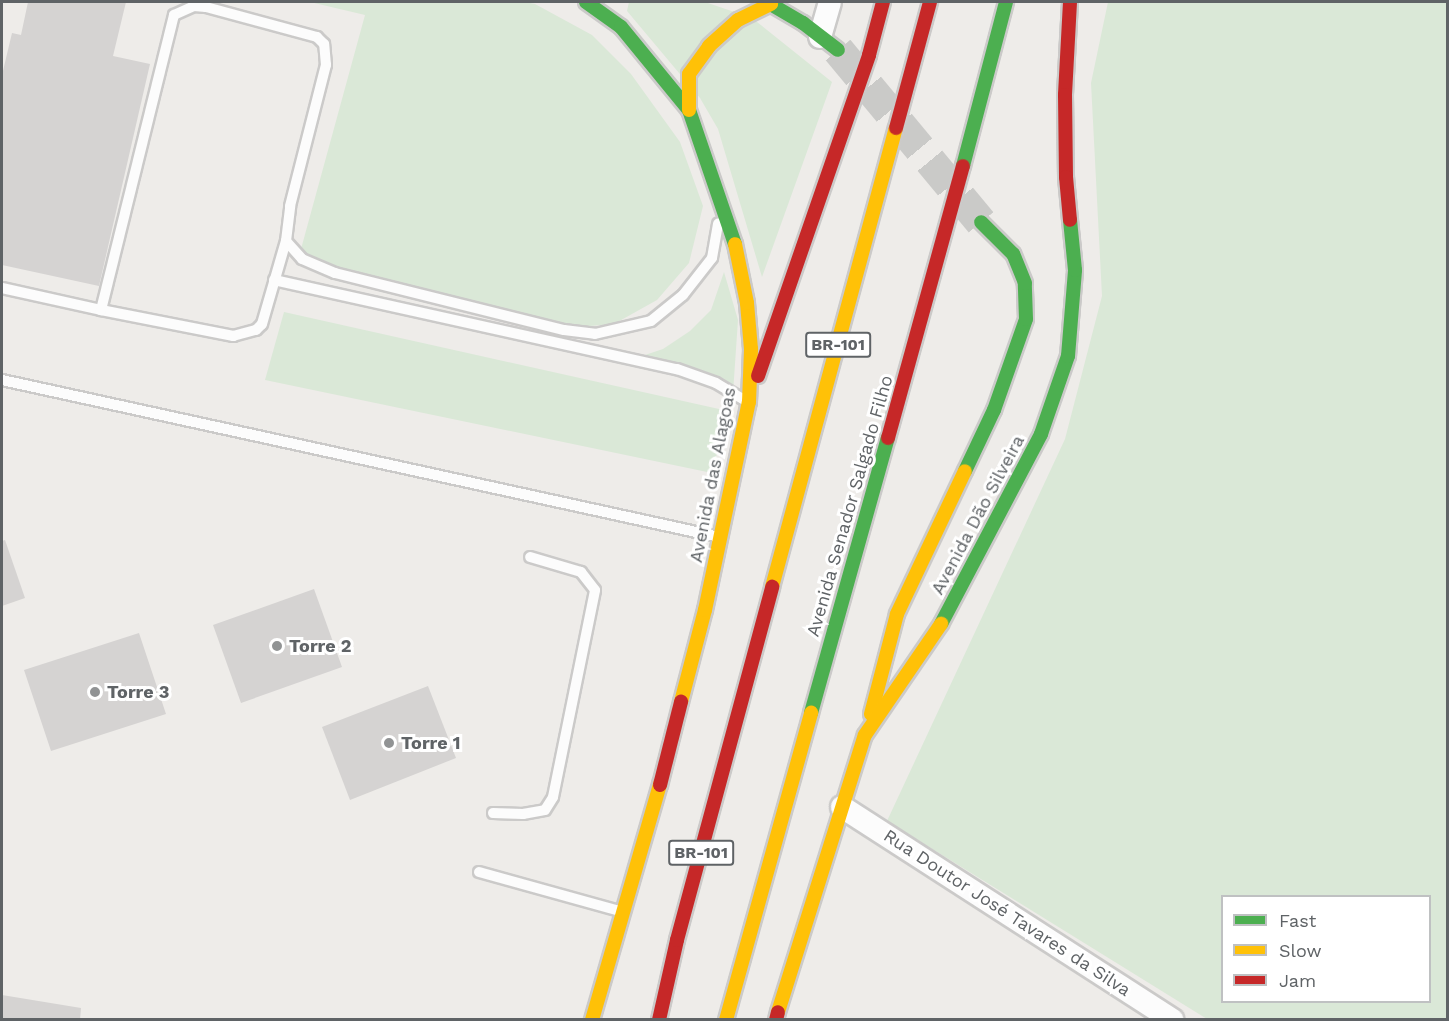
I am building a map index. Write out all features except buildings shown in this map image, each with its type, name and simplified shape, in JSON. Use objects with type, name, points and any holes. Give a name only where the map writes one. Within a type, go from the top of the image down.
[{"type":"main road","name":"Avenida das Alagoas","points":[[586,2],[621,27],[689,110],[740,258],[751,350],[749,402],[705,609],[660,785],[623,911]]},
{"type":"main road","points":[[689,110],[689,74],[709,46],[738,20],[770,2],[829,43]]},
{"type":"main road","points":[[749,402],[869,55],[883,2]]},
{"type":"main road","name":"BR-101","points":[[658,1020],[677,940],[930,2]]},
{"type":"main road","name":"Avenida Senador Salgado Filho","points":[[726,1020],[948,222],[1006,2]]},
{"type":"main road","name":"Avenida Dão Silveira","points":[[777,1016],[865,735],[939,628],[1041,434],[1068,356],[1075,270],[1066,177],[1065,95],[1070,2]]},
{"type":"main road","points":[[616,7],[621,27]]},
{"type":"main road","points":[[865,735],[897,614],[994,410],[1026,319],[1025,283],[1013,254],[981,222]]},
{"type":"main road","points":[[592,1020],[623,911]]},
{"type":"street","points":[[829,43],[830,2]]},
{"type":"street","name":"Rua Doutor José Tavares da Silva","points":[[842,807],[1172,1020]]},
{"type":"lane","points":[[2,288],[101,310],[233,336],[248,334],[262,324],[286,241],[290,206],[326,65],[324,44],[317,37],[206,7],[194,6],[174,15],[101,310]]},
{"type":"lane","points":[[286,241],[302,259],[335,273],[564,330],[595,334],[651,321],[683,295],[711,258],[721,200]]},
{"type":"lane","points":[[274,280],[677,369],[716,384],[749,402]]},
{"type":"lane","points":[[2,380],[719,537]]},
{"type":"lane","points":[[493,813],[523,814],[545,810],[553,797],[595,590],[582,572],[530,557]]},
{"type":"lane","points":[[479,872],[623,911]]},
{"type":"green space","points":[[310,2],[525,2],[535,4],[592,35],[631,74],[680,142],[703,206],[689,263],[657,300],[614,324],[578,327],[318,274],[301,249],[365,15]]},
{"type":"green space","points":[[629,2],[705,2],[752,18],[832,82],[762,277],[718,129],[700,98],[627,11]]},
{"type":"green space","points":[[1108,2],[1447,2],[1447,1019],[1207,1019],[887,821],[1065,439],[1102,296],[1091,83]]},
{"type":"green space","points":[[724,272],[738,320],[733,393],[639,357],[663,349],[690,331],[711,310]]},
{"type":"green space","points":[[284,312],[728,411],[712,473],[265,380]]},
{"type":"tunnel","points":[[838,50],[981,222]]},
{"type":"traffic: fast","points":[[586,2],[621,27],[689,110],[735,244]]},
{"type":"traffic: fast","points":[[767,2],[803,23],[838,50]]},
{"type":"traffic: fast","points":[[963,166],[1006,2]]},
{"type":"traffic: fast","points":[[941,624],[1041,434],[1068,356],[1075,270],[1070,220]]},
{"type":"traffic: fast","points":[[965,471],[994,410],[1026,319],[1025,283],[1013,254],[981,222]]},
{"type":"traffic: fast","points":[[811,713],[888,438]]},
{"type":"traffic: slow","points":[[689,110],[689,74],[709,46],[738,20],[771,4]]},
{"type":"traffic: slow","points":[[772,587],[896,128]]},
{"type":"traffic: slow","points":[[681,702],[705,610],[749,402],[751,349],[747,303],[735,244]]},
{"type":"traffic: slow","points":[[871,714],[897,614],[965,471]]},
{"type":"traffic: slow","points":[[778,1012],[865,735],[941,624]]},
{"type":"traffic: slow","points":[[726,1020],[811,713]]},
{"type":"traffic: slow","points":[[592,1020],[660,785]]},
{"type":"traffic: jam","points":[[758,376],[869,55],[883,2]]},
{"type":"traffic: jam","points":[[896,128],[930,2]]},
{"type":"traffic: jam","points":[[1070,2],[1065,95],[1066,177],[1070,220]]},
{"type":"traffic: jam","points":[[888,438],[963,166]]},
{"type":"traffic: jam","points":[[659,1020],[677,940],[772,587]]},
{"type":"traffic: jam","points":[[660,785],[681,702]]},
{"type":"traffic: jam","points":[[776,1020],[778,1012]]},
{"type":"place","name":"Torre 2","points":[[277,646]]},
{"type":"place","name":"Torre 3","points":[[95,692]]},
{"type":"place","name":"Torre 1","points":[[389,743]]}]
